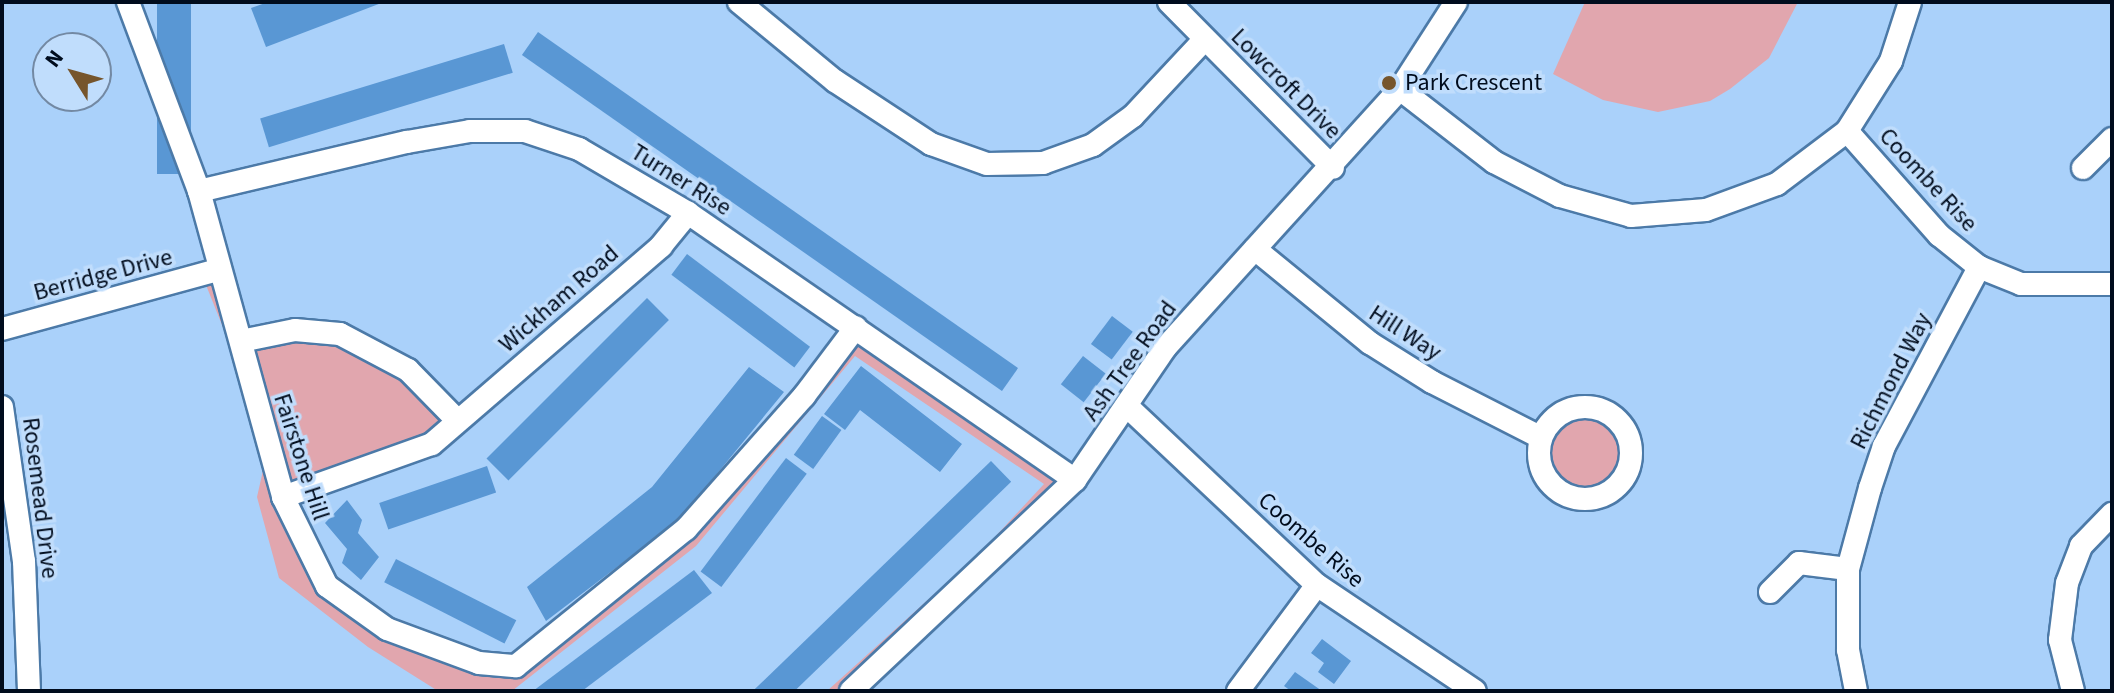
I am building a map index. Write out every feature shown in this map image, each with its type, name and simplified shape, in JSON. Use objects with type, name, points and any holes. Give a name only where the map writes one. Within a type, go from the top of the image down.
[{"type":"street","name":"Fairstone Hill","points":[[128,2],[199,191],[217,270],[241,341],[283,497],[327,586],[387,629],[479,663],[516,666],[686,529],[804,396],[856,327]]},
{"type":"street","points":[[739,2],[835,81],[919,136],[987,164],[1043,163],[1093,145],[1133,116],[1205,39]]},
{"type":"street","name":"Lowcroft Drive","points":[[1169,2],[1333,168]]},
{"type":"street","name":"Ash Tree Road","points":[[851,691],[1075,480],[1129,408],[1165,348],[1333,168],[1400,89],[1456,2]]},
{"type":"street","points":[[1400,89],[1527,181],[1631,216],[1706,210],[1743,199],[1788,177],[1847,131],[1891,61],[1910,2]]},
{"type":"street","name":"Turner Rise","points":[[199,191],[407,142],[470,131],[525,131],[579,149],[688,213],[1075,480]]},
{"type":"street","name":"Coombe Rise","points":[[1847,131],[1939,235],[1979,267],[2021,284],[2112,284]]},
{"type":"street","points":[[2083,168],[2110,145]]},
{"type":"street","name":"Wickham Road","points":[[283,497],[432,444],[661,246],[688,213]]},
{"type":"street","name":"Hill Way","points":[[1255,249],[1370,343],[1432,382],[1540,437]]},
{"type":"street","name":"Richmond Way","points":[[1856,691],[1848,650],[1848,569],[1884,446],[1979,267]]},
{"type":"street","name":"Berridge Drive","points":[[2,329],[217,270]]},
{"type":"street","points":[[241,341],[295,330],[340,334],[408,370],[458,421]]},
{"type":"street","name":"Rosemead Drive","points":[[2,407],[13,562],[29,691]]},
{"type":"street","points":[[1592,407],[1618,421],[1630,447],[1630,462],[1614,488],[1586,499],[1571,497],[1546,479],[1540,465],[1540,437],[1563,413],[1592,407]]},
{"type":"street","name":"Coombe Rise","points":[[1129,408],[1317,585],[1475,691]]},
{"type":"street","points":[[2073,691],[2060,640],[2067,583],[2081,546],[2112,514]]},
{"type":"street","points":[[1770,592],[1799,563],[1848,569]]},
{"type":"street","points":[[1238,691],[1317,585]]},
{"type":"shaded area","points":[[1585,2],[1798,2],[1769,58],[1730,89],[1710,101],[1658,112],[1603,100],[1553,74]]},
{"type":"shaded area","points":[[217,270],[241,341],[295,330],[381,352],[458,421],[432,444],[283,497],[327,586],[387,629],[516,666],[686,529],[856,327],[1075,480],[851,691],[827,691],[982,551],[1044,484],[855,356],[696,546],[512,691],[438,691],[368,647],[279,578],[257,497],[264,466],[240,370],[202,275]]},
{"type":"shaded area","points":[[1584,415],[1599,418],[1611,426],[1619,438],[1622,453],[1619,468],[1611,480],[1599,488],[1584,491],[1569,488],[1557,480],[1549,468],[1546,453],[1549,438],[1557,426],[1569,418]]},
{"type":"building","points":[[157,2],[191,2],[191,174],[157,174]]},
{"type":"building","points":[[268,2],[384,2],[266,47],[251,8]]},
{"type":"building","points":[[538,32],[1018,368],[1002,391],[522,55]]},
{"type":"building","points":[[504,44],[513,73],[269,147],[260,119]]},
{"type":"building","points":[[687,254],[810,347],[794,367],[671,275]]},
{"type":"building","points":[[647,298],[669,320],[508,480],[486,459]]},
{"type":"building","points":[[1112,316],[1133,332],[1112,360],[1091,344]]},
{"type":"building","points":[[1083,356],[1106,374],[1084,402],[1061,384]]},
{"type":"building","points":[[861,366],[962,444],[940,472],[860,410],[845,430],[824,414]]},
{"type":"building","points":[[749,367],[784,392],[679,520],[546,621],[527,587],[652,487]]},
{"type":"building","points":[[822,416],[841,430],[813,469],[794,455]]},
{"type":"building","points":[[786,458],[807,474],[721,587],[701,571]]},
{"type":"building","points":[[991,461],[1011,482],[795,691],[753,691]]},
{"type":"building","points":[[487,466],[496,492],[388,530],[379,503]]},
{"type":"building","points":[[347,500],[362,520],[358,533],[379,557],[361,580],[342,563],[347,549],[325,523]]},
{"type":"building","points":[[396,559],[516,620],[504,643],[384,582]]},
{"type":"building","points":[[694,570],[712,593],[582,691],[533,691]]},
{"type":"building","points":[[1322,639],[1351,661],[1334,684],[1318,672],[1324,663],[1311,653]]},
{"type":"building","points":[[1295,672],[1322,691],[1291,691],[1284,686]]},
{"type":"place","name":"Park Crescent","points":[[1389,83]]}]
